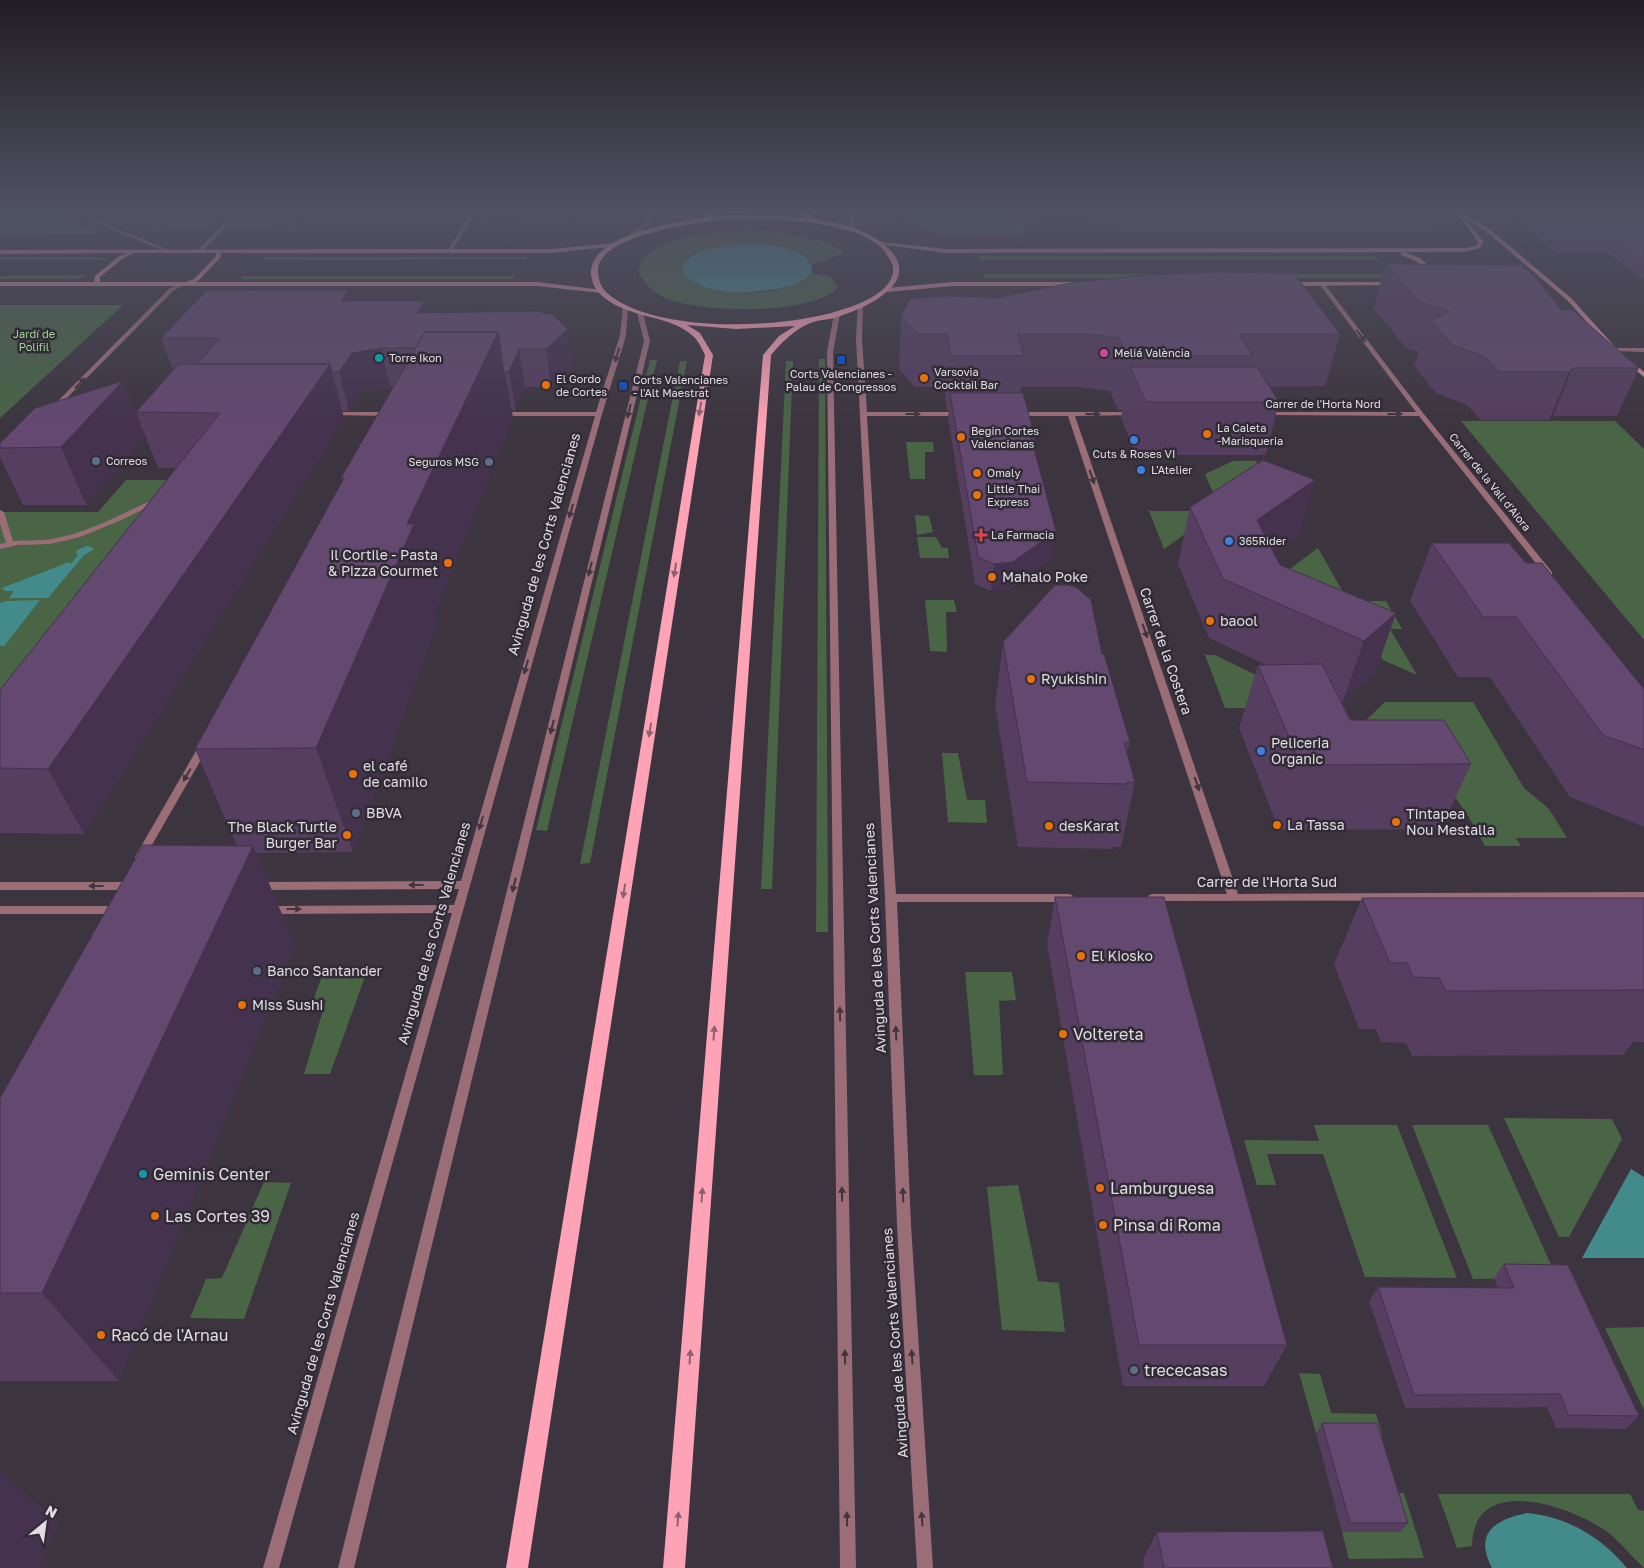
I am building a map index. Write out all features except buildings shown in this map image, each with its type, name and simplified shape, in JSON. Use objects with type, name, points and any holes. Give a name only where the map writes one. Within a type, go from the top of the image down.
[{"type":"main road","points":[[595,280],[608,298],[640,313],[678,322],[742,327],[807,321],[838,314],[860,306],[887,290],[894,280]]},
{"type":"main road","points":[[674,1568],[767,355],[782,338],[807,321]]},
{"type":"main road","points":[[518,1568],[709,355],[697,335],[678,322]]},
{"type":"street","points":[[56,415],[47,415],[159,302],[172,290],[195,280]]},
{"type":"street","points":[[1547,280],[1569,299],[1616,350],[1644,375]]},
{"type":"street","points":[[1282,284],[1397,282]]},
{"type":"street","points":[[0,284],[536,284],[601,291]]},
{"type":"street","points":[[887,290],[953,284],[1087,284]]},
{"type":"street","name":"Carrer de la Vall d'Aiora","points":[[1321,284],[1421,414],[1556,582]]},
{"type":"street","name":"Avinguda de les Corts Valencianes","points":[[860,306],[859,338],[891,898],[904,1225],[925,1568]]},
{"type":"street","name":"Avinguda de les Corts Valencianes","points":[[271,1568],[464,885],[623,335],[625,307]]},
{"type":"street","points":[[346,1568],[646,341],[640,313]]},
{"type":"street","points":[[838,314],[830,352],[848,1568]]},
{"type":"street","points":[[1585,328],[1616,350],[1644,350]]},
{"type":"street","points":[[318,414],[396,416]]},
{"type":"street","points":[[490,414],[599,414]]},
{"type":"street","points":[[864,414],[968,414]]},
{"type":"street","points":[[1006,414],[1144,414]]},
{"type":"street","name":"Carrer de la Costera","points":[[1071,414],[1234,897]]},
{"type":"street","name":"Carrer de l'Horta Nord","points":[[1253,414],[1421,414]]},
{"type":"street","points":[[0,547],[10,543],[50,542],[93,530],[155,502]]},
{"type":"street","points":[[0,512],[10,543]]},
{"type":"street","points":[[115,902],[212,733]]},
{"type":"street","points":[[245,886],[464,885]]},
{"type":"street","points":[[0,886],[115,902],[128,910]]},
{"type":"street","points":[[0,910],[115,902],[150,886]]},
{"type":"street","name":"Carrer de l'Horta Sud","points":[[1137,898],[1644,896]]},
{"type":"street","points":[[891,898],[1078,898]]},
{"type":"street","points":[[250,910],[458,908]]},
{"type":"green space","points":[[643,280],[698,280],[695,284],[725,291],[740,292],[771,291],[801,280],[833,280],[838,287],[825,296],[805,303],[781,307],[728,309],[681,303],[665,298],[649,287]]},
{"type":"green space","name":"Jardí de Polifil","points":[[0,305],[123,305],[0,418]]},
{"type":"green space","points":[[819,359],[825,359],[828,932],[816,932]]},
{"type":"green space","points":[[650,360],[657,360],[547,831],[536,830]]},
{"type":"green space","points":[[680,361],[687,361],[590,863],[580,864]]},
{"type":"green space","points":[[786,361],[793,361],[772,889],[761,889]]},
{"type":"green space","points":[[1461,421],[1615,421],[1644,449],[1644,640]]},
{"type":"green space","points":[[906,442],[933,442],[934,452],[925,452],[925,479],[910,479]]},
{"type":"green space","points":[[1233,461],[1256,461],[1267,478],[1215,497],[1205,474]]},
{"type":"green space","points":[[126,480],[219,480],[0,760],[0,512],[98,512]]},
{"type":"green space","points":[[1149,511],[1217,511],[1164,549]]},
{"type":"green space","points":[[915,515],[929,516],[933,532],[917,535]]},
{"type":"green space","points":[[917,537],[936,537],[942,548],[948,548],[949,558],[920,558]]},
{"type":"green space","points":[[1318,548],[1348,601],[1386,601],[1402,629],[1390,629],[1417,675],[1383,660],[1365,629],[1272,582]]},
{"type":"green space","points":[[925,600],[954,600],[957,612],[946,612],[947,652],[930,651]]},
{"type":"green space","points":[[1205,655],[1215,655],[1285,689],[1297,679],[1343,701],[1332,711],[1225,708]]},
{"type":"green space","points":[[1385,702],[1473,702],[1524,788],[1549,809],[1567,838],[1516,838],[1521,846],[1485,846],[1468,816],[1448,787],[1365,721]]},
{"type":"green space","points":[[942,753],[958,753],[967,800],[985,800],[987,823],[948,822]]},
{"type":"green space","points":[[965,972],[1012,972],[1016,1000],[999,1001],[1003,1075],[974,1075]]},
{"type":"green space","points":[[323,974],[366,974],[330,1074],[304,1074],[326,1000],[313,1000]]},
{"type":"green space","points":[[1504,1118],[1612,1119],[1622,1139],[1569,1237],[1559,1237]]},
{"type":"green space","points":[[1314,1125],[1397,1125],[1457,1278],[1365,1277],[1323,1154],[1267,1154],[1276,1185],[1257,1185],[1244,1140],[1319,1141]]},
{"type":"green space","points":[[1412,1125],[1488,1125],[1557,1278],[1473,1279]]},
{"type":"green space","points":[[264,1182],[291,1183],[244,1319],[190,1318],[206,1279],[222,1278]]},
{"type":"green space","points":[[1018,1185],[1038,1281],[1059,1283],[1065,1332],[1002,1330],[987,1187]]},
{"type":"green space","points":[[1644,1327],[1644,1410],[1605,1328]]},
{"type":"green space","points":[[1299,1373],[1320,1374],[1331,1413],[1376,1414],[1382,1434],[1316,1433]]},
{"type":"green space","points":[[1388,1493],[1404,1493],[1424,1558],[1349,1559],[1342,1532],[1400,1532]]},
{"type":"green space","points":[[1438,1494],[1630,1494],[1638,1510],[1644,1511],[1644,1568],[1611,1535],[1590,1521],[1548,1505],[1526,1501],[1505,1502],[1488,1509],[1477,1523],[1472,1546],[1457,1548]]},
{"type":"shaded area","points":[[691,280],[802,280],[777,289],[747,292],[715,290]]},
{"type":"shaded area","points":[[87,546],[94,549],[84,555],[48,598],[9,598],[14,591],[5,591],[2,588],[69,562],[71,564],[78,555],[76,553],[77,550]]},
{"type":"shaded area","points":[[40,600],[4,646],[0,646],[0,603]]},
{"type":"shaded area","points":[[1631,1169],[1644,1177],[1644,1258],[1582,1258]]},
{"type":"shaded area","points":[[1527,1513],[1556,1519],[1583,1530],[1606,1547],[1627,1568],[1492,1568],[1485,1546],[1486,1537],[1490,1530],[1505,1520]]},
{"type":"place","name":"Meliá València","points":[[1104,353]]},
{"type":"place","name":"Torre Ikon","points":[[379,358]]},
{"type":"place","name":"Corts Valencianes - Palau de Congressos","points":[[841,360]]},
{"type":"place","name":"Varsovia Cocktail Bar","points":[[924,378]]},
{"type":"place","name":"El Gordo de Cortes","points":[[546,385]]},
{"type":"place","name":"Corts Valencianes - l'Alt Maestrat","points":[[623,386]]},
{"type":"place","name":"La Caleta -Marisqueria","points":[[1207,434]]},
{"type":"place","name":"Begin Cortes Valencianas","points":[[961,437]]},
{"type":"place","name":"Cuts & Roses VI","points":[[1134,440]]},
{"type":"place","name":"Correos","points":[[96,461]]},
{"type":"place","name":"Seguros MSG","points":[[489,462]]},
{"type":"place","name":"L'Atelier","points":[[1141,470]]},
{"type":"place","name":"Omaly","points":[[977,473]]},
{"type":"place","name":"Little Thai Express","points":[[977,495]]},
{"type":"place","name":"La Farmacia","points":[[981,535]]},
{"type":"place","name":"365Rider","points":[[1229,541]]},
{"type":"place","name":"il Cortile - Pasta & Pizza Gourmet","points":[[448,563]]},
{"type":"place","name":"Mahalo Poke","points":[[992,577]]},
{"type":"place","name":"baool","points":[[1210,621]]},
{"type":"place","name":"Ryukishin","points":[[1031,679]]},
{"type":"place","name":"Peliceria Organic","points":[[1261,751]]},
{"type":"place","name":"el café de camilo","points":[[353,774]]},
{"type":"place","name":"BBVA","points":[[356,813]]},
{"type":"place","name":"Tintapea Nou Mestalla","points":[[1396,822]]},
{"type":"place","name":"La Tassa","points":[[1277,825]]},
{"type":"place","name":"desKarat","points":[[1049,826]]},
{"type":"place","name":"The Black Turtle Burger Bar","points":[[347,835]]},
{"type":"place","name":"El Kiosko","points":[[1081,956]]},
{"type":"place","name":"Banco Santander","points":[[257,971]]},
{"type":"place","name":"Miss Sushi","points":[[242,1005]]},
{"type":"place","name":"Voltereta","points":[[1063,1034]]},
{"type":"place","name":"Geminis Center","points":[[143,1174]]},
{"type":"place","name":"Lamburguesa","points":[[1100,1188]]},
{"type":"place","name":"Las Cortes 39","points":[[155,1216]]},
{"type":"place","name":"Pinsa di Roma","points":[[1103,1225]]},
{"type":"place","name":"Racó de l'Arnau","points":[[101,1335]]},
{"type":"place","name":"trececasas","points":[[1134,1370]]}]
